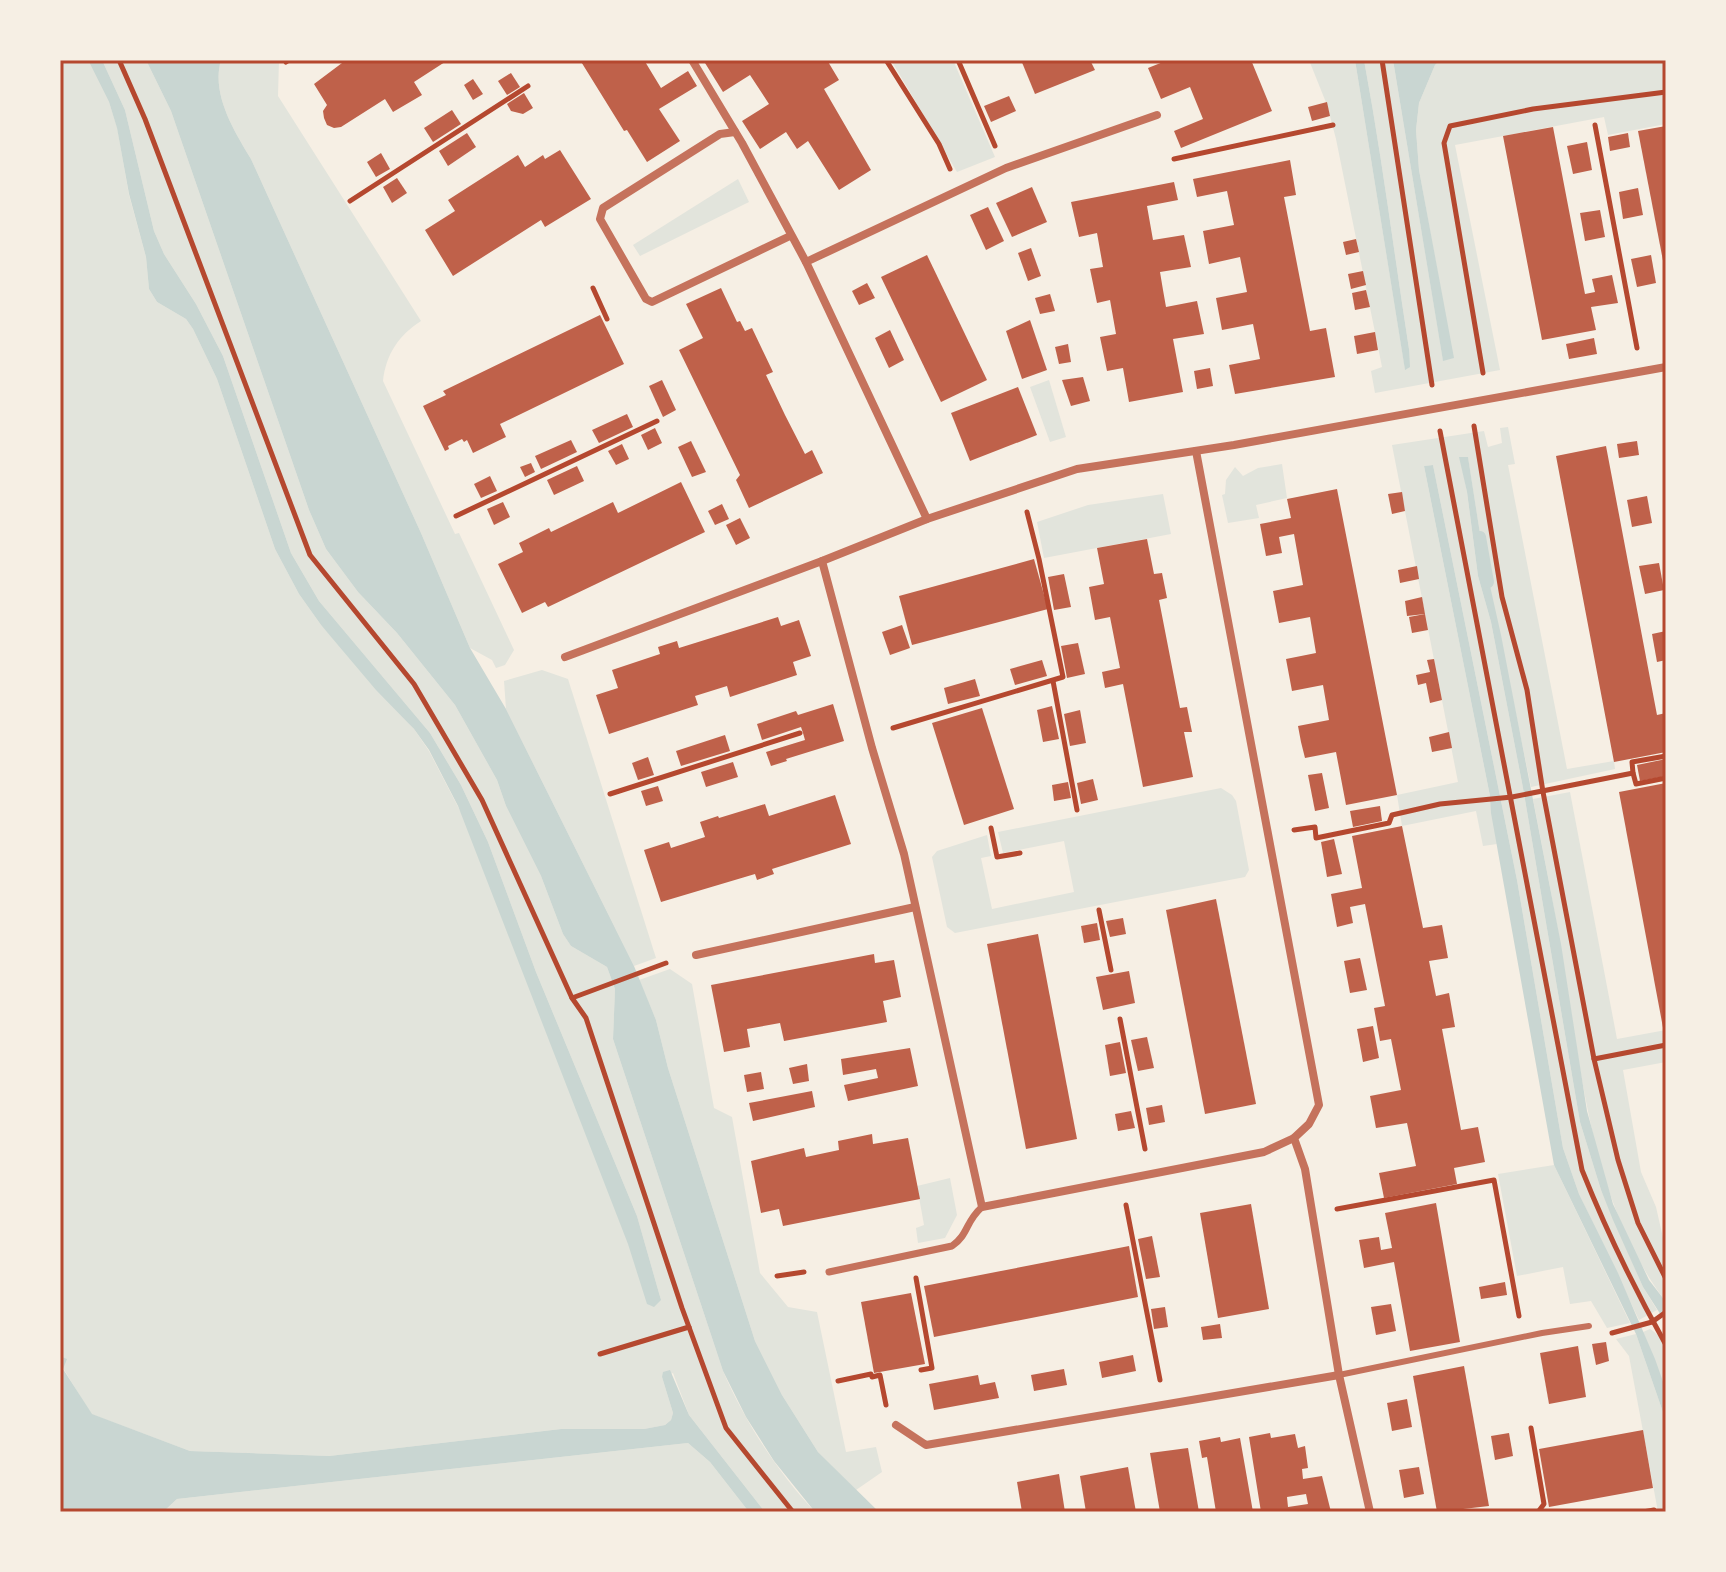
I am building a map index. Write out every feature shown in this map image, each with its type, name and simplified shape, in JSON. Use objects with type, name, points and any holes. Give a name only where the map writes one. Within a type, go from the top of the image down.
[{"type":"street","points":[[692,60],[806,262],[927,519]]},
{"type":"street","points":[[806,262],[1006,168],[1157,115]]},
{"type":"street","points":[[735,132],[720,134],[603,208],[600,219],[646,299],[652,302],[790,236]]},
{"type":"street","points":[[565,657],[927,519],[1077,469],[1196,451],[1666,367]]},
{"type":"street","points":[[829,1272],[952,1246],[966,1232],[969,1219],[982,1207],[1264,1152],[1294,1138],[1309,1124],[1319,1105],[1196,451]]},
{"type":"street","points":[[822,561],[904,854],[982,1207]]},
{"type":"street","points":[[696,955],[915,907]]},
{"type":"street","points":[[1294,1138],[1305,1169],[1339,1375],[1370,1512]]},
{"type":"street","points":[[896,1425],[926,1445],[1339,1375]]},
{"type":"lane","points":[[1339,1375],[1589,1326]]},
{"type":"path","points":[[119,60],[145,119],[310,555],[414,684],[482,800],[572,998],[586,1018],[726,1428],[793,1512]]},
{"type":"path","points":[[886,60],[939,144],[959,189]]},
{"type":"path","points":[[958,60],[1006,168]]},
{"type":"path","points":[[1382,60],[1436,408],[1516,797],[1582,1170],[1604,1225],[1666,1343]]},
{"type":"path","points":[[350,201],[528,86]]},
{"type":"path","points":[[1487,398],[1444,143],[1450,126],[1533,109],[1666,92]]},
{"type":"path","points":[[1174,159],[1333,125]]},
{"type":"path","points":[[1595,125],[1641,372]]},
{"type":"path","points":[[593,288],[607,319]]},
{"type":"path","points":[[456,516],[657,421]]},
{"type":"path","points":[[1476,433],[1502,597],[1527,690],[1540,792],[1594,1059],[1618,1160],[1638,1223],[1666,1279]]},
{"type":"path","points":[[869,735],[1063,677],[1039,559],[1020,486]]},
{"type":"path","points":[[1053,681],[1077,810]]},
{"type":"path","points":[[610,794],[800,733]]},
{"type":"path","points":[[1666,756],[1632,762],[1636,784],[1666,778]]},
{"type":"path","points":[[1269,834],[1315,827],[1316,838],[1389,823],[1392,815],[1440,804],[1504,799],[1633,773]]},
{"type":"path","points":[[991,828],[997,857],[1020,853]]},
{"type":"path","points":[[1099,910],[1111,970]]},
{"type":"path","points":[[572,998],[666,963]]},
{"type":"path","points":[[1120,1019],[1149,1174]]},
{"type":"path","points":[[1594,1059],[1666,1045]]},
{"type":"path","points":[[1121,1180],[1164,1405]]},
{"type":"path","points":[[1312,1213],[1494,1180],[1523,1337]]},
{"type":"path","points":[[911,1255],[932,1368],[921,1370]]},
{"type":"path","points":[[1627,1331],[1666,1312]]},
{"type":"path","points":[[600,1354],[689,1327]]},
{"type":"path","points":[[838,1381],[880,1375],[887,1410]]},
{"type":"path","points":[[1531,1428],[1544,1504],[1538,1512]]},
{"type":"path","points":[[1643,1512],[1654,1510]]},
{"type":"shaded area","points":[[60,60],[88,60],[109,102],[146,257],[149,289],[157,302],[186,319],[193,329],[217,379],[275,549],[299,594],[321,625],[414,729],[467,824],[661,1300],[637,1216],[536,972],[488,842],[461,785],[430,733],[319,601],[291,553],[223,356],[154,231],[125,110],[102,60],[146,60],[171,111],[309,510],[326,549],[358,592],[397,633],[455,705],[497,780],[506,806],[541,876],[563,934],[571,946],[607,967],[615,989],[613,1039],[723,1371],[763,1445],[815,1512],[765,1512],[689,1415],[673,1373],[662,1377],[673,1413],[665,1425],[644,1429],[561,1429],[329,1456],[190,1451],[91,1414],[63,1368],[66,1359],[60,1356]]},
{"type":"shaded area","points":[[88,60],[102,60],[125,110],[154,231],[223,356],[291,553],[319,601],[430,733],[461,785],[488,842],[536,972],[637,1216],[661,1300],[654,1307],[647,1304],[628,1244],[458,806],[429,750],[414,729],[376,690],[299,594],[275,549],[217,379],[193,329],[186,319],[157,302],[149,289],[146,257],[129,194],[117,128],[109,102]]},
{"type":"shaded area","points":[[146,60],[221,60],[219,86],[226,112],[251,159],[470,648],[506,709],[634,966],[656,1020],[668,1068],[755,1341],[782,1395],[818,1452],[879,1512],[815,1512],[774,1461],[746,1417],[723,1371],[613,1039],[615,989],[607,967],[571,946],[563,934],[541,876],[506,806],[497,780],[455,705],[397,633],[358,592],[326,549],[309,510],[171,111]]},
{"type":"shaded area","points":[[221,60],[279,60],[278,96],[421,321],[406,332],[395,346],[383,381],[514,650],[505,665],[496,668],[492,660],[470,648],[251,159],[226,112],[219,86]]},
{"type":"shaded area","points":[[891,60],[953,60],[995,157],[957,172]]},
{"type":"shaded area","points":[[1309,60],[1355,60],[1405,369],[1409,349],[1364,60],[1393,60],[1443,360],[1453,358],[1419,170],[1416,130],[1419,103],[1435,65],[1440,60],[1666,60],[1666,124],[1608,135],[1604,117],[1455,145],[1500,370],[1375,393],[1371,371],[1382,367],[1336,139],[1327,105]]},
{"type":"shaded area","points":[[1355,60],[1364,60],[1377,132],[1409,349],[1410,367],[1405,370]]},
{"type":"shaded area","points":[[1393,60],[1440,60],[1419,103],[1416,130],[1419,170],[1454,358],[1443,361]]},
{"type":"shaded area","points":[[738,179],[749,202],[640,256],[633,245]]},
{"type":"shaded area","points":[[1049,380],[1066,437],[1050,442],[1030,387]]},
{"type":"shaded area","points":[[1508,427],[1515,464],[1508,465],[1567,769],[1614,761],[1615,769],[1531,787],[1484,559],[1468,458],[1460,457],[1478,576],[1491,622],[1523,788],[1580,1122],[1601,1190],[1643,1287],[1657,1310],[1639,1320],[1579,1194],[1563,1148],[1517,880],[1433,465],[1424,466],[1497,844],[1483,846],[1476,811],[1402,826],[1397,795],[1458,782],[1392,445],[1484,431],[1488,447],[1502,443],[1500,428]]},
{"type":"shaded area","points":[[1459,457],[1468,457],[1484,559],[1561,944],[1587,1111],[1613,1204],[1649,1280],[1666,1302],[1666,1323],[1643,1287],[1613,1220],[1580,1122],[1523,788],[1491,622],[1478,576]]},
{"type":"shaded area","points":[[1282,464],[1287,498],[1256,505],[1259,518],[1228,523],[1222,495],[1225,494],[1226,480],[1235,467],[1243,476],[1258,468]]},
{"type":"shaded area","points":[[1433,465],[1517,880],[1563,1148],[1579,1194],[1655,1359],[1666,1390],[1666,1421],[1636,1334],[1554,1165],[1490,796],[1424,466]]},
{"type":"shaded area","points":[[1163,494],[1171,534],[1044,558],[1037,522],[1088,505]]},
{"type":"shaded area","points":[[542,670],[568,679],[656,958],[634,966],[506,709],[504,681]]},
{"type":"shaded area","points":[[1221,788],[1236,801],[1249,870],[1245,877],[955,933],[947,927],[932,857],[937,851],[987,835],[991,856],[981,858],[992,909],[1074,892],[1064,841],[1003,853],[998,832]]},
{"type":"shaded area","points":[[1570,792],[1617,1039],[1666,1030],[1666,1062],[1623,1070],[1641,1172],[1656,1207],[1666,1251],[1666,1302],[1642,1266],[1623,1227],[1608,1186],[1586,1102],[1533,799]]},
{"type":"shaded area","points":[[670,969],[692,984],[714,1108],[732,1117],[760,1273],[788,1307],[817,1312],[846,1452],[876,1447],[882,1472],[856,1490],[818,1452],[782,1395],[755,1341],[668,1068],[656,1020],[639,980]]},
{"type":"shaded area","points":[[1554,1165],[1630,1323],[1607,1328],[1591,1301],[1570,1304],[1563,1267],[1517,1276],[1498,1174]]},
{"type":"shaded area","points":[[950,1178],[957,1215],[945,1238],[918,1243],[916,1228],[924,1225],[917,1186]]},
{"type":"shaded area","points":[[1650,1329],[1657,1334],[1664,1348],[1666,1390],[1643,1332]]},
{"type":"shaded area","points":[[1636,1334],[1666,1421],[1666,1512],[1658,1512],[1629,1356],[1616,1339]]},
{"type":"shaded area","points":[[60,1356],[67,1359],[63,1369],[92,1414],[190,1451],[329,1456],[561,1429],[644,1429],[665,1425],[673,1413],[662,1377],[663,1372],[670,1370],[689,1415],[765,1512],[749,1512],[710,1462],[688,1443],[177,1499],[163,1512],[60,1512]]},
{"type":"shaded area","points":[[688,1443],[710,1462],[749,1512],[163,1512],[177,1499]]},
{"type":"building","points":[[346,60],[448,60],[414,82],[422,95],[393,112],[385,99],[341,127],[334,128],[327,125],[323,111],[327,105],[314,84]]},
{"type":"building","points":[[580,60],[644,60],[661,88],[688,71],[697,86],[659,109],[680,141],[647,162]]},
{"type":"building","points":[[710,60],[827,60],[839,80],[824,89],[871,170],[839,190],[808,141],[797,149],[786,132],[760,149],[742,121],[769,104],[750,75],[723,92],[705,63]]},
{"type":"building","points":[[1021,60],[1090,60],[1095,70],[1035,94]]},
{"type":"building","points":[[1168,60],[1251,60],[1272,111],[1181,148],[1174,131],[1203,119],[1190,87],[1161,99],[1148,68]]},
{"type":"building","points":[[511,73],[520,87],[507,95],[498,81]]},
{"type":"building","points":[[473,79],[483,94],[473,100],[464,85]]},
{"type":"building","points":[[524,93],[533,108],[523,114],[511,111],[507,104]]},
{"type":"building","points":[[1009,96],[1016,111],[991,122],[984,106]]},
{"type":"building","points":[[1327,102],[1330,116],[1312,121],[1308,107]]},
{"type":"building","points":[[452,110],[461,124],[433,142],[424,128]]},
{"type":"building","points":[[1666,126],[1666,271],[1665,271],[1638,131]]},
{"type":"building","points":[[1553,127],[1585,294],[1595,292],[1592,279],[1612,275],[1618,303],[1591,307],[1596,330],[1542,340],[1503,136]]},
{"type":"building","points":[[467,133],[476,147],[448,166],[439,151]]},
{"type":"building","points":[[1628,133],[1630,147],[1610,151],[1608,137]]},
{"type":"building","points":[[1587,142],[1592,170],[1573,174],[1567,146]]},
{"type":"building","points":[[560,150],[591,199],[545,227],[541,220],[453,276],[425,230],[455,211],[448,200],[518,155],[525,167],[543,155],[545,159]]},
{"type":"building","points":[[381,153],[390,169],[376,177],[367,162]]},
{"type":"building","points":[[1290,160],[1296,195],[1284,197],[1310,331],[1326,328],[1335,377],[1235,394],[1229,365],[1260,359],[1253,324],[1222,330],[1216,298],[1247,292],[1240,257],[1209,264],[1203,231],[1234,225],[1227,191],[1197,197],[1193,179]]},
{"type":"building","points":[[397,178],[407,193],[392,203],[383,187]]},
{"type":"building","points":[[1174,182],[1178,200],[1147,206],[1153,240],[1184,235],[1191,267],[1160,272],[1166,307],[1197,301],[1204,334],[1173,339],[1183,392],[1129,402],[1123,368],[1107,371],[1100,337],[1116,334],[1110,300],[1097,303],[1090,269],[1103,267],[1097,233],[1079,237],[1071,202]]},
{"type":"building","points":[[1032,187],[1047,222],[1012,237],[996,203]]},
{"type":"building","points":[[1638,188],[1643,215],[1623,219],[1619,192]]},
{"type":"building","points":[[988,207],[1004,241],[986,250],[970,215]]},
{"type":"building","points":[[1600,210],[1605,237],[1585,241],[1580,213]]},
{"type":"building","points":[[1356,239],[1359,252],[1346,255],[1343,242]]},
{"type":"building","points":[[1031,248],[1041,276],[1028,281],[1018,253]]},
{"type":"building","points":[[927,255],[987,380],[941,402],[881,277]]},
{"type":"building","points":[[1651,255],[1656,283],[1637,287],[1631,259]]},
{"type":"building","points":[[1363,271],[1366,285],[1351,289],[1348,274]]},
{"type":"building","points":[[867,283],[875,298],[859,305],[852,291]]},
{"type":"building","points":[[721,288],[737,322],[740,321],[745,331],[752,328],[773,372],[766,375],[785,415],[805,454],[812,450],[823,473],[749,508],[736,480],[740,475],[679,350],[703,338],[686,304]]},
{"type":"building","points":[[1366,290],[1370,307],[1355,310],[1352,293]]},
{"type":"building","points":[[1050,294],[1055,311],[1040,314],[1035,298]]},
{"type":"building","points":[[600,315],[624,364],[500,424],[506,437],[473,453],[467,440],[464,442],[462,439],[445,451],[423,406],[446,395],[443,391]]},
{"type":"building","points":[[1030,320],[1047,370],[1022,379],[1006,331]]},
{"type":"building","points":[[890,330],[904,360],[889,368],[875,338]]},
{"type":"building","points":[[1375,332],[1378,350],[1357,354],[1354,336]]},
{"type":"building","points":[[1594,338],[1597,354],[1569,359],[1566,344]]},
{"type":"building","points":[[1068,344],[1071,362],[1059,364],[1055,347]]},
{"type":"building","points":[[1210,368],[1213,386],[1197,389],[1194,371]]},
{"type":"building","points":[[1083,377],[1090,401],[1071,406],[1062,380]]},
{"type":"building","points":[[662,380],[676,410],[663,417],[649,386]]},
{"type":"building","points":[[1018,387],[1037,435],[970,461],[951,413]]},
{"type":"building","points":[[627,414],[633,427],[599,443],[592,430]]},
{"type":"building","points":[[655,428],[662,443],[648,450],[641,435]]},
{"type":"building","points":[[571,440],[577,452],[541,469],[535,456]]},
{"type":"building","points":[[691,441],[706,472],[692,477],[678,447]]},
{"type":"building","points":[[1637,441],[1639,455],[1619,458],[1617,444]]},
{"type":"building","points":[[622,444],[629,459],[616,465],[608,451]]},
{"type":"building","points":[[1606,446],[1657,715],[1666,713],[1666,728],[1663,728],[1666,752],[1614,762],[1556,456]]},
{"type":"building","points":[[531,463],[535,472],[525,477],[520,467]]},
{"type":"building","points":[[577,466],[584,481],[554,495],[547,480]]},
{"type":"building","points":[[490,476],[497,491],[481,498],[474,484]]},
{"type":"building","points":[[681,482],[705,532],[548,607],[545,602],[522,613],[498,564],[523,552],[519,543],[549,528],[551,532],[613,502],[618,513]]},
{"type":"building","points":[[1337,489],[1397,795],[1346,805],[1336,752],[1305,758],[1301,742],[1298,726],[1329,720],[1323,685],[1292,691],[1286,659],[1316,653],[1310,617],[1279,623],[1273,591],[1303,585],[1294,534],[1279,537],[1282,553],[1266,556],[1260,524],[1291,518],[1287,499]]},
{"type":"building","points":[[1402,492],[1405,511],[1392,514],[1388,494]]},
{"type":"building","points":[[1647,496],[1652,523],[1632,527],[1627,500]]},
{"type":"building","points":[[503,502],[510,517],[494,525],[487,509]]},
{"type":"building","points":[[722,504],[729,519],[715,525],[708,511]]},
{"type":"building","points":[[740,518],[750,538],[736,545],[726,525]]},
{"type":"building","points":[[1147,539],[1154,574],[1162,573],[1167,598],[1159,600],[1180,708],[1187,707],[1192,732],[1184,732],[1193,777],[1143,787],[1123,684],[1105,688],[1102,672],[1120,668],[1110,617],[1095,620],[1089,587],[1104,584],[1097,548]]},
{"type":"building","points":[[1034,559],[1048,609],[912,645],[899,596]]},
{"type":"building","points":[[1659,563],[1664,590],[1645,594],[1639,566]]},
{"type":"building","points":[[1417,566],[1419,579],[1400,583],[1398,570]]},
{"type":"building","points":[[1064,574],[1071,607],[1054,610],[1048,577]]},
{"type":"building","points":[[1422,597],[1425,614],[1407,616],[1405,601]]},
{"type":"building","points":[[1425,614],[1428,630],[1412,633],[1409,617]]},
{"type":"building","points":[[778,617],[781,626],[799,620],[811,656],[793,662],[797,675],[730,697],[727,686],[695,696],[698,705],[609,734],[596,695],[618,688],[612,670],[660,654],[658,647],[677,641],[679,648]]},
{"type":"building","points":[[902,625],[910,648],[890,655],[882,632]]},
{"type":"building","points":[[1666,631],[1666,660],[1657,662],[1652,634]]},
{"type":"building","points":[[1078,643],[1085,674],[1067,678],[1061,646]]},
{"type":"building","points":[[1434,659],[1442,700],[1430,703],[1426,683],[1418,685],[1416,675],[1430,672],[1427,660]]},
{"type":"building","points":[[1042,660],[1047,676],[1015,685],[1010,669]]},
{"type":"building","points":[[975,679],[980,696],[948,704],[944,688]]},
{"type":"building","points":[[833,704],[844,741],[771,766],[766,752],[805,740],[801,727],[762,740],[757,724],[796,711],[798,715]]},
{"type":"building","points":[[1052,706],[1059,739],[1043,742],[1037,710]]},
{"type":"building","points":[[982,708],[1014,809],[964,825],[932,723]]},
{"type":"building","points":[[1080,710],[1086,743],[1070,746],[1064,714]]},
{"type":"building","points":[[1449,732],[1452,748],[1432,752],[1429,737]]},
{"type":"building","points":[[725,735],[730,751],[681,766],[676,751]]},
{"type":"building","points":[[648,757],[654,775],[638,780],[632,763]]},
{"type":"building","points":[[1666,759],[1666,776],[1640,781],[1637,765]]},
{"type":"building","points":[[733,762],[738,777],[706,787],[701,772]]},
{"type":"building","points":[[1322,773],[1329,808],[1315,811],[1308,775]]},
{"type":"building","points":[[1093,779],[1098,800],[1081,804],[1077,783]]},
{"type":"building","points":[[1068,782],[1071,798],[1054,801],[1052,785]]},
{"type":"building","points":[[1666,783],[1666,1033],[1664,1033],[1619,792]]},
{"type":"building","points":[[658,786],[663,801],[646,806],[641,791]]},
{"type":"building","points":[[835,795],[851,844],[772,869],[774,874],[757,880],[755,874],[661,902],[644,850],[669,842],[671,848],[705,837],[700,822],[718,816],[765,804],[769,816]]},
{"type":"building","points":[[1380,806],[1382,821],[1353,827],[1350,811]]},
{"type":"building","points":[[1402,826],[1423,928],[1442,925],[1448,958],[1429,961],[1436,996],[1449,993],[1455,1027],[1442,1029],[1461,1130],[1478,1127],[1485,1162],[1454,1168],[1457,1184],[1384,1198],[1379,1173],[1416,1166],[1407,1123],[1376,1128],[1370,1096],[1401,1090],[1391,1039],[1380,1041],[1374,1008],[1385,1006],[1365,904],[1350,907],[1353,923],[1337,927],[1331,894],[1362,888],[1352,836]]},
{"type":"building","points":[[1334,839],[1342,874],[1327,877],[1321,842]]},
{"type":"building","points":[[1216,899],[1256,1104],[1205,1114],[1166,910]]},
{"type":"building","points":[[1123,918],[1126,934],[1110,937],[1106,921]]},
{"type":"building","points":[[1097,923],[1100,940],[1084,943],[1081,926]]},
{"type":"building","points":[[1038,934],[1077,1139],[1026,1149],[987,944]]},
{"type":"building","points":[[874,954],[875,963],[894,960],[901,997],[883,1001],[887,1022],[784,1041],[780,1023],[747,1029],[750,1047],[724,1052],[711,985]]},
{"type":"building","points":[[1360,958],[1367,990],[1350,993],[1344,961]]},
{"type":"building","points":[[1129,971],[1135,1003],[1103,1010],[1096,977]]},
{"type":"building","points":[[1373,1026],[1379,1058],[1363,1062],[1357,1029]]},
{"type":"building","points":[[1147,1037],[1154,1068],[1138,1071],[1131,1040]]},
{"type":"building","points":[[1120,1042],[1126,1073],[1110,1076],[1105,1045]]},
{"type":"building","points":[[910,1048],[918,1086],[848,1101],[844,1085],[878,1078],[876,1069],[843,1075],[841,1059]]},
{"type":"building","points":[[807,1064],[809,1081],[793,1084],[789,1068]]},
{"type":"building","points":[[761,1072],[764,1089],[747,1092],[744,1075]]},
{"type":"building","points":[[812,1091],[815,1107],[753,1121],[749,1103]]},
{"type":"building","points":[[1162,1105],[1165,1122],[1149,1125],[1146,1108]]},
{"type":"building","points":[[1131,1111],[1135,1128],[1118,1131],[1115,1114]]},
{"type":"building","points":[[872,1134],[873,1144],[908,1138],[920,1199],[783,1226],[779,1209],[761,1213],[751,1161],[804,1148],[806,1157],[839,1150],[838,1141]]},
{"type":"building","points":[[1436,1203],[1460,1342],[1410,1351],[1394,1262],[1364,1268],[1359,1240],[1379,1237],[1381,1250],[1392,1248],[1385,1213]]},
{"type":"building","points":[[1251,1204],[1269,1309],[1218,1318],[1200,1213]]},
{"type":"building","points":[[1152,1236],[1160,1277],[1146,1279],[1138,1239]]},
{"type":"building","points":[[1129,1246],[1138,1297],[934,1337],[924,1286]]},
{"type":"building","points":[[1505,1282],[1507,1295],[1481,1299],[1479,1287]]},
{"type":"building","points":[[911,1293],[925,1364],[874,1373],[861,1302]]},
{"type":"building","points":[[1391,1304],[1396,1331],[1376,1335],[1371,1307]]},
{"type":"building","points":[[1165,1307],[1168,1327],[1154,1329],[1151,1309]]},
{"type":"building","points":[[1220,1324],[1222,1338],[1203,1340],[1201,1327]]},
{"type":"building","points":[[1606,1342],[1609,1361],[1596,1365],[1592,1344]]},
{"type":"building","points":[[1578,1346],[1586,1397],[1549,1404],[1540,1353]]},
{"type":"building","points":[[1133,1355],[1136,1371],[1102,1378],[1099,1362]]},
{"type":"building","points":[[1464,1366],[1489,1506],[1437,1512],[1413,1376]]},
{"type":"building","points":[[1064,1369],[1067,1385],[1034,1391],[1031,1375]]},
{"type":"building","points":[[978,1375],[980,1385],[995,1382],[999,1398],[934,1410],[929,1384]]},
{"type":"building","points":[[1407,1399],[1412,1427],[1392,1431],[1387,1403]]},
{"type":"building","points":[[1643,1430],[1653,1488],[1549,1507],[1539,1449]]},
{"type":"building","points":[[1270,1433],[1271,1438],[1295,1434],[1298,1448],[1305,1446],[1308,1468],[1302,1469],[1303,1479],[1322,1476],[1331,1512],[1261,1512],[1249,1437]],"holes":[[[1306,1494],[1308,1504],[1288,1507],[1287,1497]]]},
{"type":"building","points":[[1509,1433],[1513,1456],[1495,1460],[1491,1436]]},
{"type":"building","points":[[1220,1437],[1221,1442],[1240,1438],[1253,1512],[1216,1512],[1207,1457],[1202,1458],[1199,1441]]},
{"type":"building","points":[[1188,1448],[1199,1512],[1160,1512],[1150,1453]]},
{"type":"building","points":[[1128,1467],[1136,1512],[1086,1512],[1080,1476]]},
{"type":"building","points":[[1419,1467],[1424,1494],[1404,1498],[1399,1470]]},
{"type":"building","points":[[1059,1474],[1065,1512],[1022,1512],[1017,1482]]},
{"type":"waterway","points":[[1480,537],[1488,582]]}]
